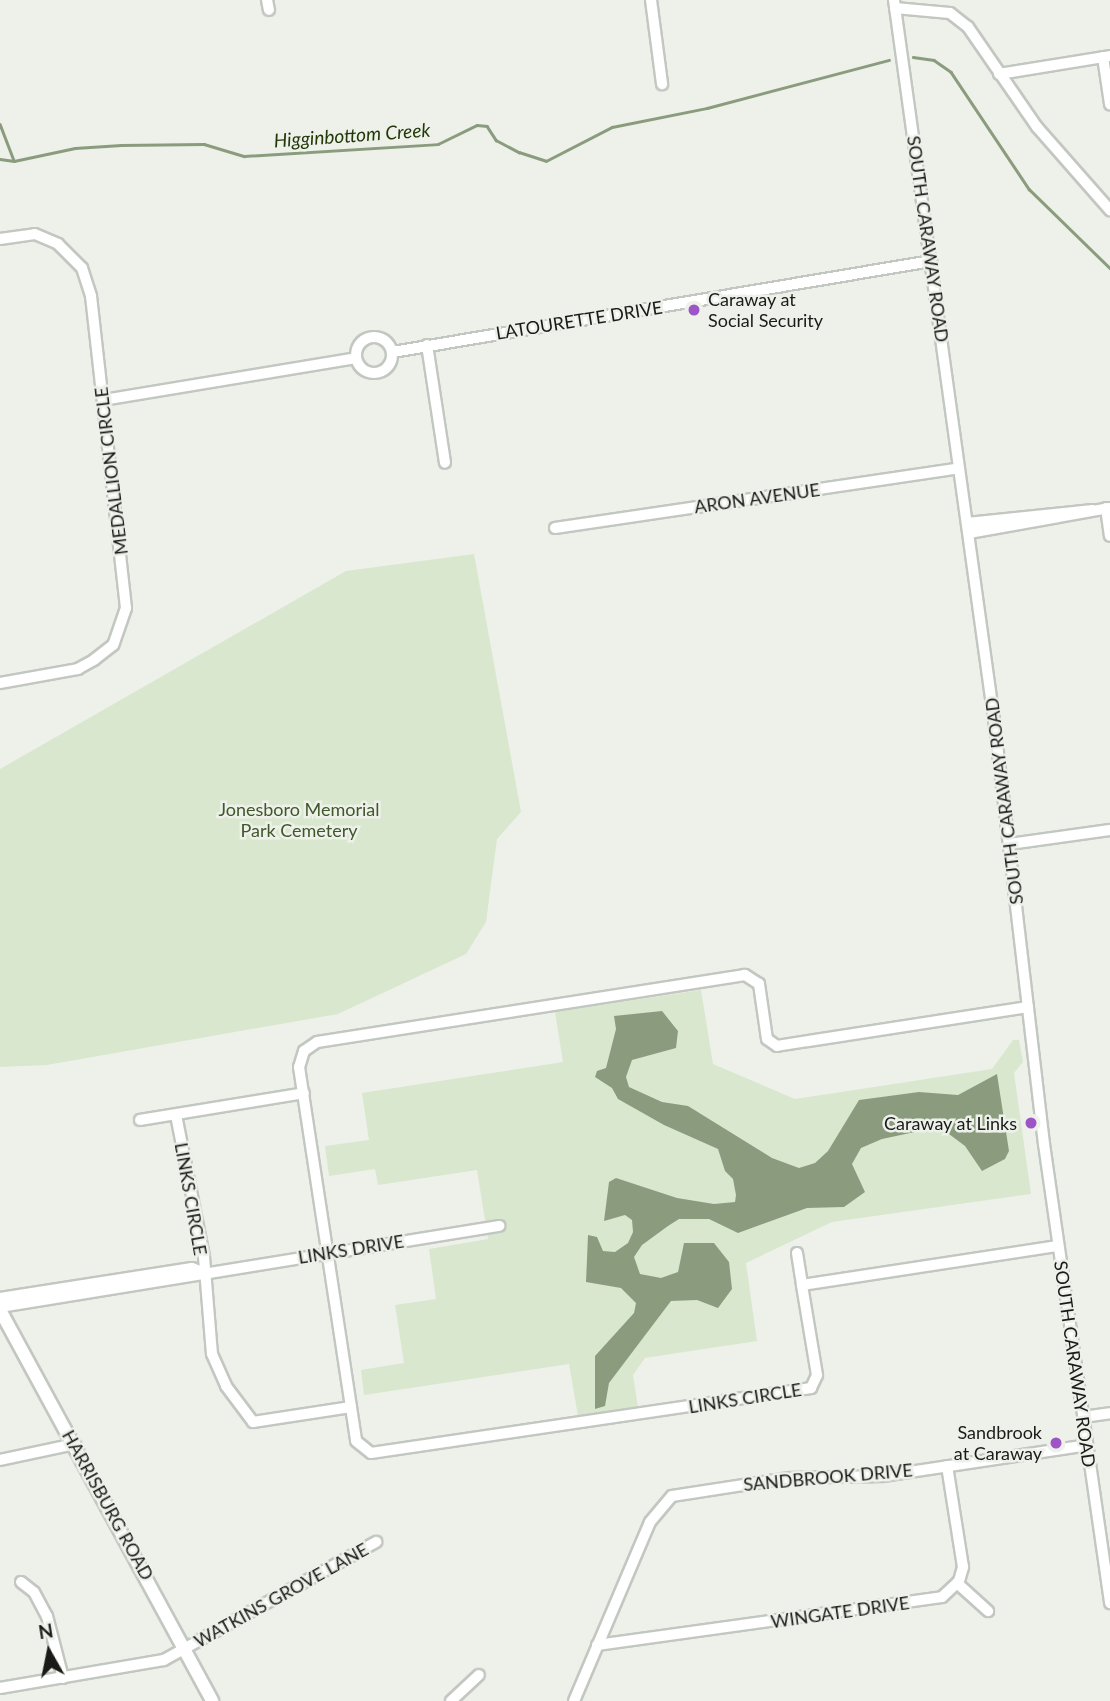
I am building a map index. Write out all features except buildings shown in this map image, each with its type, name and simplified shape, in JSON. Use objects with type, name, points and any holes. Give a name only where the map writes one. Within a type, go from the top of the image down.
[{"type":"main road","name":"HARRISBURG ROAD","points":[[0,1309],[212,1701]]},
{"type":"street","points":[[651,0],[662,84]]},
{"type":"street","points":[[895,4],[955,16],[975,36],[1037,127],[1110,210]]},
{"type":"street","name":"SOUTH CARAWAY ROAD","points":[[895,4],[968,528],[1058,1246],[1087,1445],[1107,1558],[1110,1602]]},
{"type":"street","points":[[999,74],[1107,57],[1110,104]]},
{"type":"street","name":"MEDALLION CIRCLE","points":[[0,239],[35,234],[58,244],[82,268],[91,296],[126,608],[113,645],[78,669],[0,683]]},
{"type":"street","name":"LATOURETTE DRIVE","points":[[393,352],[930,261]]},
{"type":"street","points":[[369,338],[386,341],[393,352],[390,365],[380,373],[368,372],[356,358],[359,345],[369,338]]},
{"type":"street","points":[[427,345],[445,463]]},
{"type":"street","points":[[103,400],[356,358]]},
{"type":"street","name":"ARON AVENUE","points":[[555,528],[960,468]]},
{"type":"street","points":[[968,528],[1104,509],[1110,536]]},
{"type":"street","points":[[1009,844],[1110,830]]},
{"type":"street","name":"LINKS CIRCLE","points":[[802,1284],[817,1375],[811,1388],[376,1454],[356,1441],[300,1059],[317,1042],[745,975],[759,984],[767,1039],[777,1046],[1028,1007]]},
{"type":"street","points":[[140,1120],[304,1093]]},
{"type":"street","name":"LINKS CIRCLE","points":[[176,1115],[204,1257],[202,1272],[215,1365],[248,1419],[253,1422],[351,1407]]},
{"type":"street","name":"LINKS DRIVE","points":[[0,1309],[202,1272],[499,1226]]},
{"type":"street","points":[[797,1253],[802,1284],[1058,1246]]},
{"type":"street","name":"LINKS DRIVE","points":[[0,1298],[192,1268],[202,1272]]},
{"type":"street","points":[[1083,1417],[1110,1413]]},
{"type":"street","points":[[0,1460],[75,1444]]},
{"type":"street","name":"SANDBROOK DRIVE","points":[[574,1701],[655,1511],[672,1496],[788,1478],[868,1477],[1087,1445]]},
{"type":"street","points":[[947,1466],[963,1567],[957,1583],[988,1611]]},
{"type":"street","name":"WATKINS GROVE LANE","points":[[0,1688],[150,1664],[186,1649],[376,1542]]},
{"type":"street","points":[[21,1582],[34,1592],[47,1616],[63,1678]]},
{"type":"street","name":"WINGATE DRIVE","points":[[597,1645],[936,1599],[957,1583]]},
{"type":"street","points":[[451,1701],[480,1675]]},
{"type":"green space","name":"Jonesboro Memorial Park Cemetery","points":[[474,554],[521,812],[497,839],[486,922],[466,954],[338,1014],[47,1065],[0,1067],[0,769],[346,571]]},
{"type":"green space","points":[[701,990],[713,1064],[795,1099],[992,1069],[1013,1040],[1019,1040],[1023,1062],[1014,1073],[1031,1194],[832,1222],[746,1263],[757,1341],[645,1358],[633,1375],[638,1407],[578,1416],[569,1364],[364,1395],[361,1370],[404,1363],[395,1305],[436,1299],[429,1249],[488,1239],[477,1170],[378,1185],[375,1169],[329,1176],[325,1146],[369,1140],[362,1093],[563,1062],[555,1012]]},
{"type":"shaded area","points":[[662,1011],[678,1031],[676,1048],[632,1060],[626,1077],[629,1087],[662,1102],[688,1106],[772,1158],[799,1168],[815,1163],[828,1151],[859,1100],[919,1092],[958,1095],[997,1074],[1009,1151],[1005,1159],[982,1171],[965,1146],[949,1134],[929,1129],[882,1139],[861,1148],[852,1164],[865,1192],[844,1207],[807,1208],[738,1233],[709,1219],[679,1219],[642,1245],[634,1257],[640,1274],[661,1278],[678,1272],[684,1243],[714,1243],[729,1262],[732,1289],[718,1308],[697,1300],[671,1301],[609,1383],[605,1406],[595,1409],[595,1356],[634,1313],[636,1303],[621,1288],[586,1282],[588,1235],[597,1237],[603,1251],[615,1252],[628,1243],[633,1232],[632,1220],[625,1215],[604,1221],[609,1182],[616,1178],[677,1198],[714,1204],[735,1202],[733,1179],[725,1171],[718,1149],[664,1125],[618,1099],[612,1088],[595,1077],[597,1071],[606,1068],[616,1029],[614,1016]]},
{"type":"waterway","name":"Higginbottom Creek","points":[[913,57],[934,60],[951,72],[1029,189],[1110,268]]},
{"type":"waterway","name":"Higginbottom Creek","points":[[0,159],[14,161],[75,148],[121,145],[204,144],[244,156],[438,144],[477,125],[487,126],[496,140],[519,152],[546,161],[612,127],[707,108],[889,60]]},
{"type":"waterway","points":[[0,124],[14,160]]},
{"type":"place","name":"Caraway at Social Security","points":[[694,310]]},
{"type":"place","name":"Caraway at Links","points":[[1031,1123]]},
{"type":"place","name":"Sandbrook at Caraway","points":[[1056,1443]]}]
